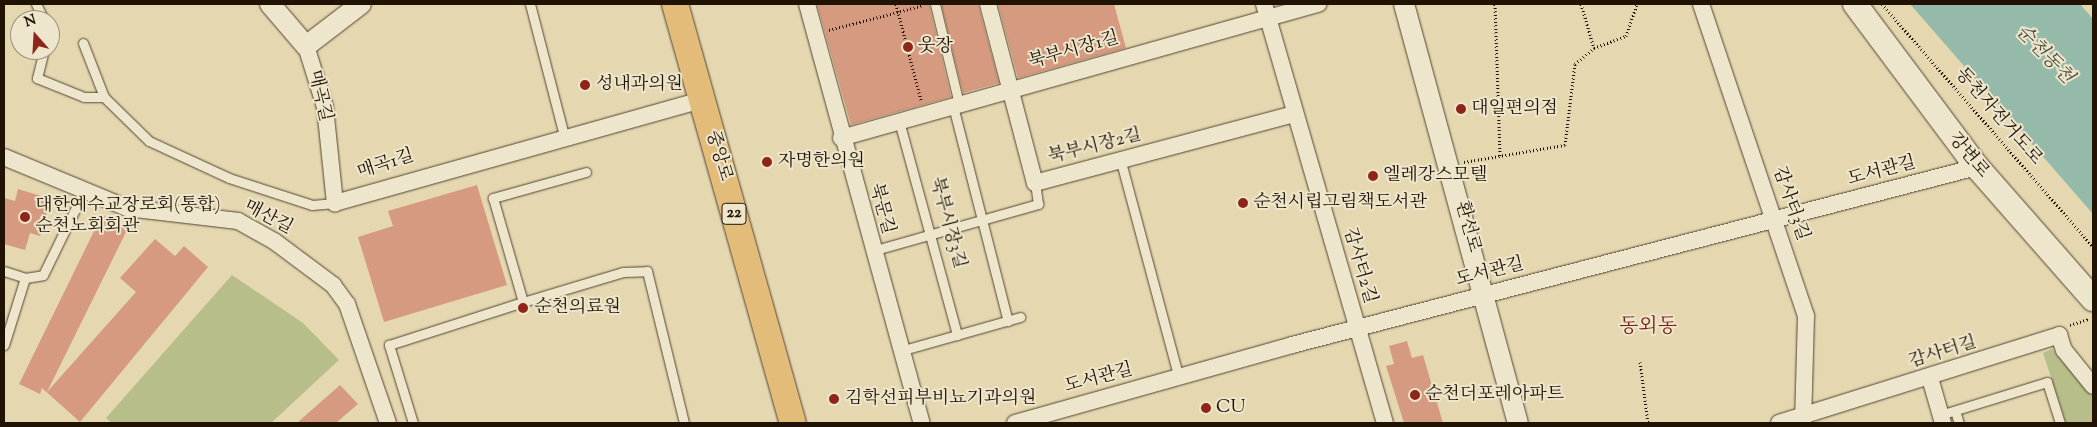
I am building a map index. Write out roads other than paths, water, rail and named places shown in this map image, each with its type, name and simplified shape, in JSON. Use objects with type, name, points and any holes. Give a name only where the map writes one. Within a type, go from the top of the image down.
[{"type":"main road","name":"중앙로","points":[[675,4],[796,419]]},
{"type":"main road","name":"강변로","points":[[1855,4],[1976,166],[2093,299]]},
{"type":"street","name":"매곡길","points":[[270,4],[306,46],[324,106],[335,202]]},
{"type":"street","points":[[306,46],[361,4]]},
{"type":"street","name":"북문길","points":[[807,4],[872,251],[922,423]]},
{"type":"street","points":[[988,4],[1035,183]]},
{"type":"street","name":"북부시장1길","points":[[841,138],[1011,89],[1266,11],[1319,4]]},
{"type":"street","name":"환선로","points":[[1404,4],[1451,166],[1518,423]]},
{"type":"street","name":"감사터3길","points":[[1701,4],[1775,222],[1808,333],[1803,420]]},
{"type":"street","name":"감사터2길","points":[[1266,11],[1385,423]]},
{"type":"street","name":"매곡1길","points":[[335,202],[702,100]]},
{"type":"street","name":"북부시장2길","points":[[1035,183],[1121,162],[1295,114]]},
{"type":"street","name":"매산길","points":[[4,157],[127,208],[238,221],[305,264],[333,285],[347,304],[388,423]]},
{"type":"street","name":"도서관길","points":[[1016,423],[1038,420],[1179,378],[1485,294],[1775,222],[1976,166]]},
{"type":"street","name":"감사터길","points":[[1779,423],[1803,420],[2059,335],[2064,350],[2093,386]]},
{"type":"street","points":[[1930,378],[1946,416]]},
{"type":"lane","points":[[530,4],[565,139]]},
{"type":"lane","name":"북부시장3길","points":[[935,4],[982,223],[1008,321]]},
{"type":"lane","name":"매곡1길","points":[[83,43],[104,98],[149,141],[229,178],[312,205],[335,202]]},
{"type":"lane","points":[[42,60],[38,78],[84,97],[104,98]]},
{"type":"lane","name":"북부시장3길","points":[[899,121],[957,335]]},
{"type":"lane","points":[[1121,162],[1179,378]]},
{"type":"lane","points":[[523,302],[493,198],[586,172]]},
{"type":"lane","name":"북부시장2길","points":[[872,251],[982,223],[1038,204],[1035,183]]},
{"type":"lane","points":[[4,271],[25,278],[43,275],[84,191]]},
{"type":"lane","points":[[413,423],[389,345],[623,272],[647,272],[684,423]]},
{"type":"lane","points":[[4,345],[25,278]]},
{"type":"lane","points":[[900,351],[1020,317]]},
{"type":"lane","points":[[1946,416],[2046,382],[2060,423]]},
{"type":"lane","points":[[1946,416],[1959,423]]},
{"type":"water","name":"순천동천","points":[[1910,4],[2080,4],[2093,19],[2093,214]]},
{"type":"place","name":"웃장","points":[[908,47]]},
{"type":"place","name":"성내과의원","points":[[585,85]]},
{"type":"place","name":"대일편의점","points":[[1461,109]]},
{"type":"place","name":"자명한의원","points":[[767,162]]},
{"type":"place","name":"엘레강스모텔","points":[[1373,176]]},
{"type":"place","name":"순천시립그림책도서관","points":[[1243,203]]},
{"type":"place","name":"대한예수교장로회(통합) 순천노회회관","points":[[25,217]]},
{"type":"place","name":"순천의료원","points":[[523,308]]},
{"type":"place","name":"순천더포레아파트","points":[[1415,395]]},
{"type":"place","name":"김학선피부비뇨기과의원","points":[[834,399]]},
{"type":"place","name":"CU","points":[[1206,408]]},
{"type":"district","name":"동외동","points":[[1648,327]]}]
